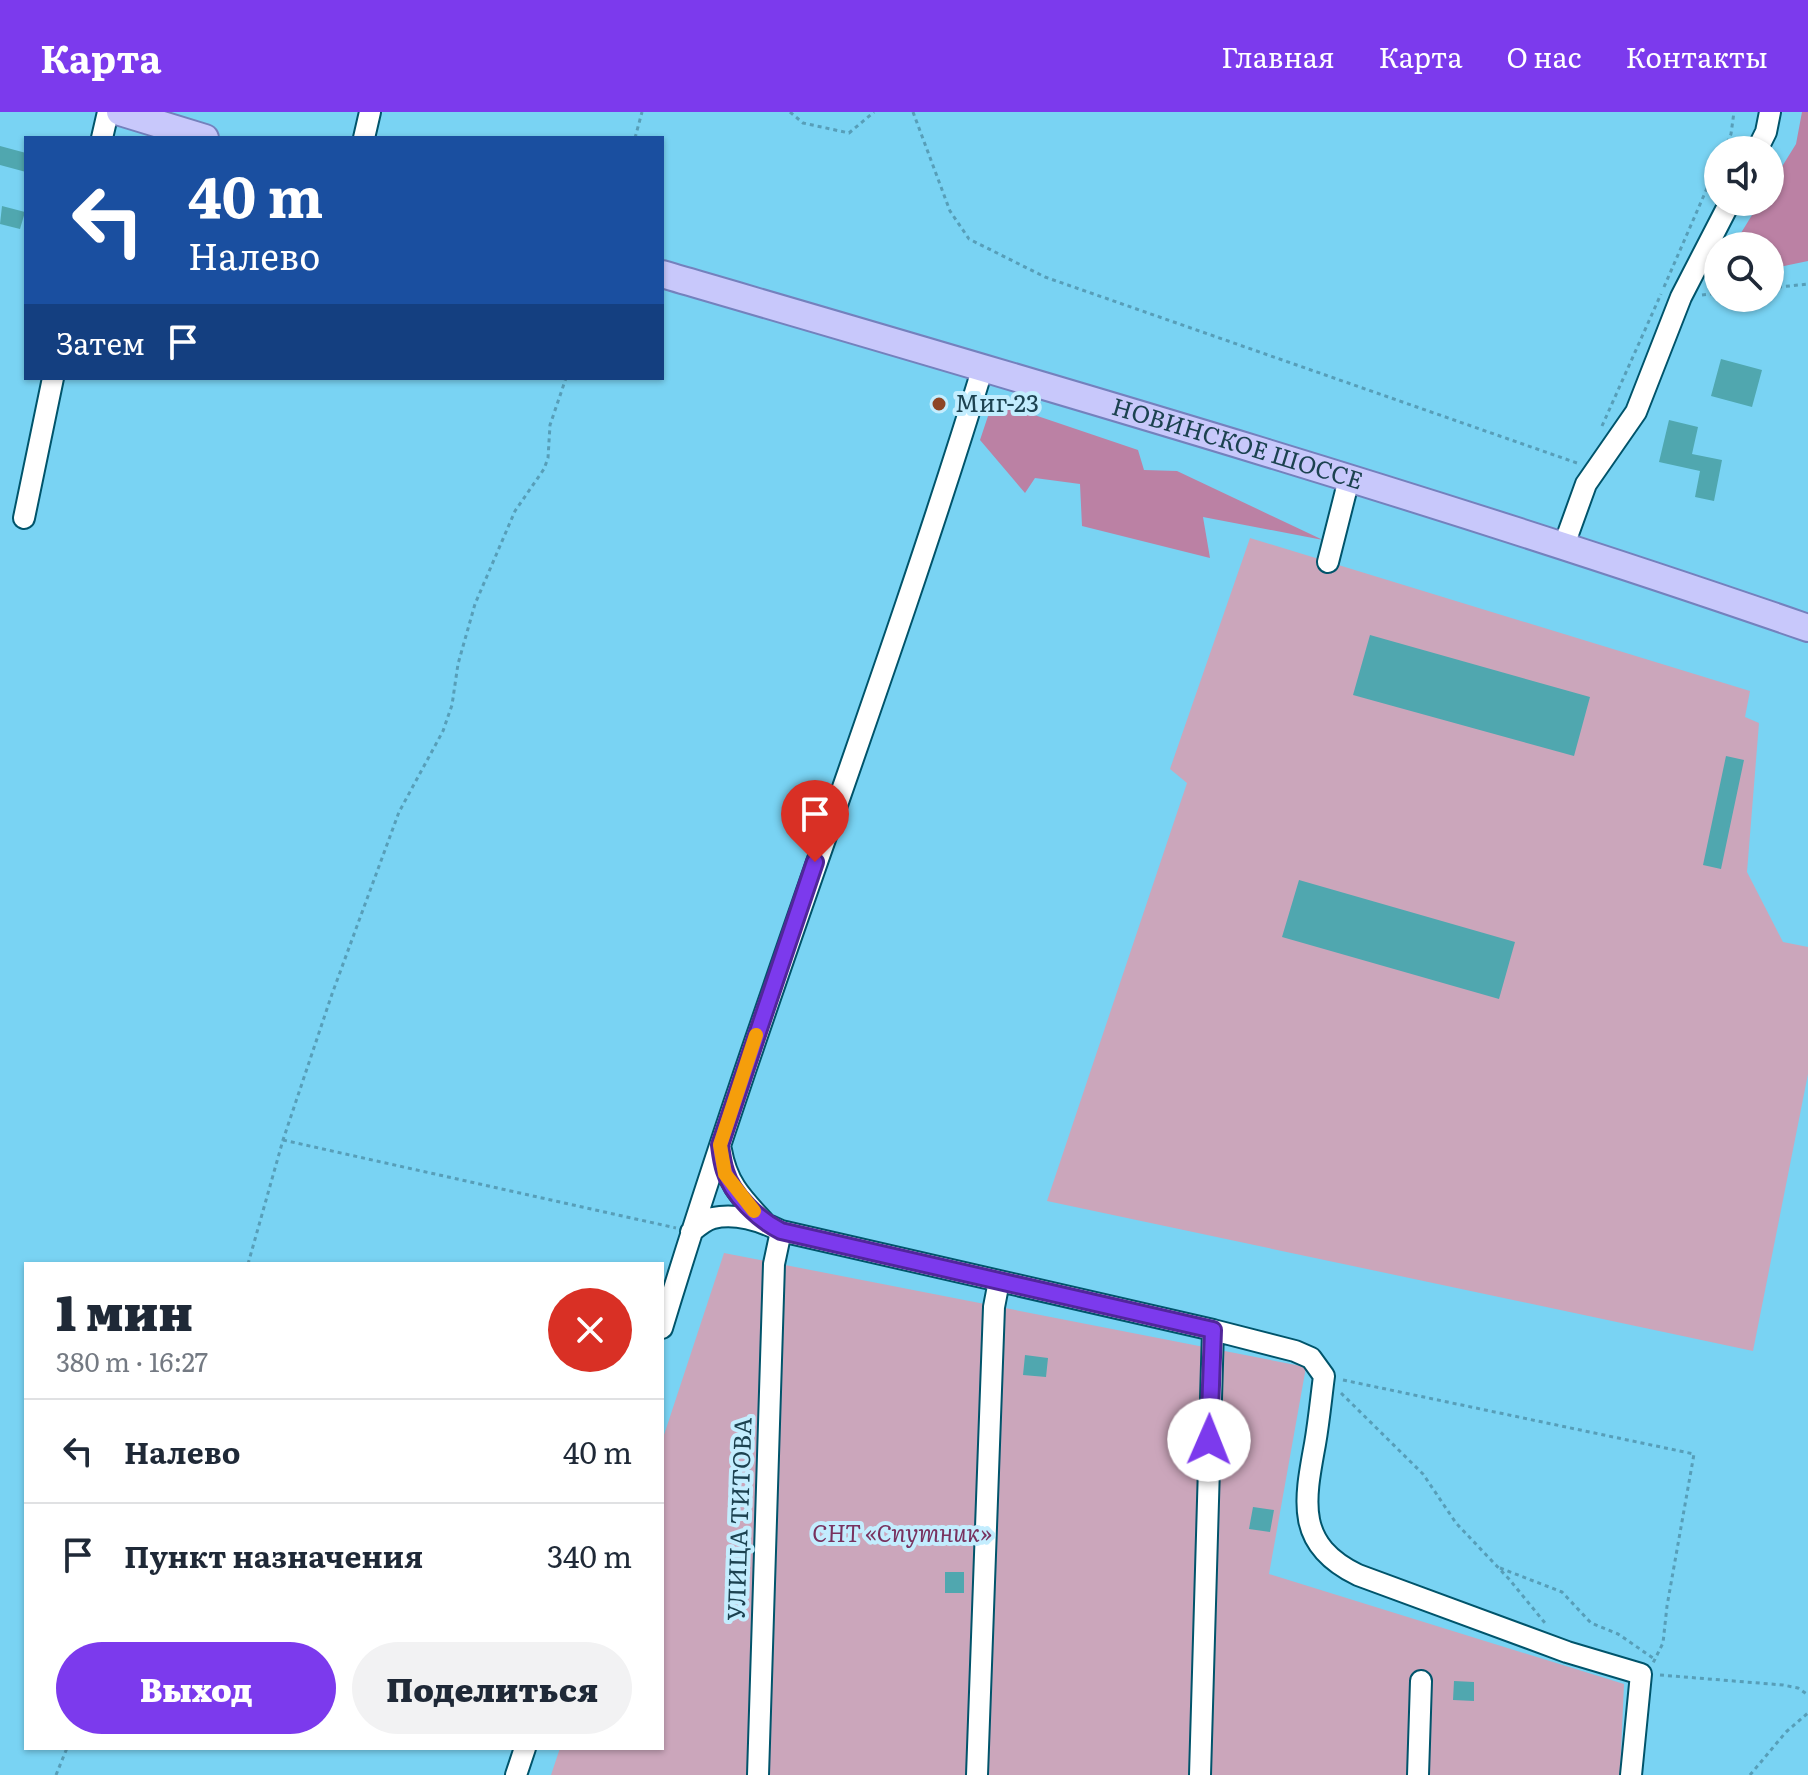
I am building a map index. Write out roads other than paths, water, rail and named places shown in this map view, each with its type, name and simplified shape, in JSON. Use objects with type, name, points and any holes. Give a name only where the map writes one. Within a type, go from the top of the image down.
[{"type":"main road","points":[[120,112],[198,136]]},
{"type":"main road","name":"НОВИНСКОЕ ШОССЕ","points":[[664,275],[983,367],[1564,545],[1808,628]]},
{"type":"street","points":[[102,136],[108,112]]},
{"type":"street","points":[[364,136],[370,112]]},
{"type":"street","points":[[1764,136],[1770,112]]},
{"type":"street","points":[[1564,545],[1586,484],[1636,412],[1681,297],[1723,216]]},
{"type":"street","points":[[664,1321],[774,978],[938,514],[983,367]]},
{"type":"street","points":[[24,518],[53,380]]},
{"type":"street","points":[[1328,562],[1349,479]]},
{"type":"street","points":[[720,1145],[725,1174],[742,1198],[773,1227]]},
{"type":"street","points":[[691,1232],[711,1218],[737,1217],[999,1281],[1212,1339],[1295,1351],[1311,1358],[1324,1376],[1308,1484],[1307,1517],[1314,1538],[1325,1554],[1358,1575],[1567,1652],[1639,1683],[1631,1775]]},
{"type":"street","name":"УЛИЦА ТИТОВА","points":[[758,1775],[773,1227]]},
{"type":"street","points":[[977,1775],[994,1307],[999,1281]]},
{"type":"street","points":[[1200,1775],[1212,1339]]},
{"type":"street","points":[[1418,1775],[1421,1681]]},
{"type":"street","points":[[516,1775],[524,1750]]},
{"type":"place","name":"Миг-23","points":[[939,404]]},
{"type":"park label","name":"СНТ «Спутник»","points":[[902,1534]]}]
